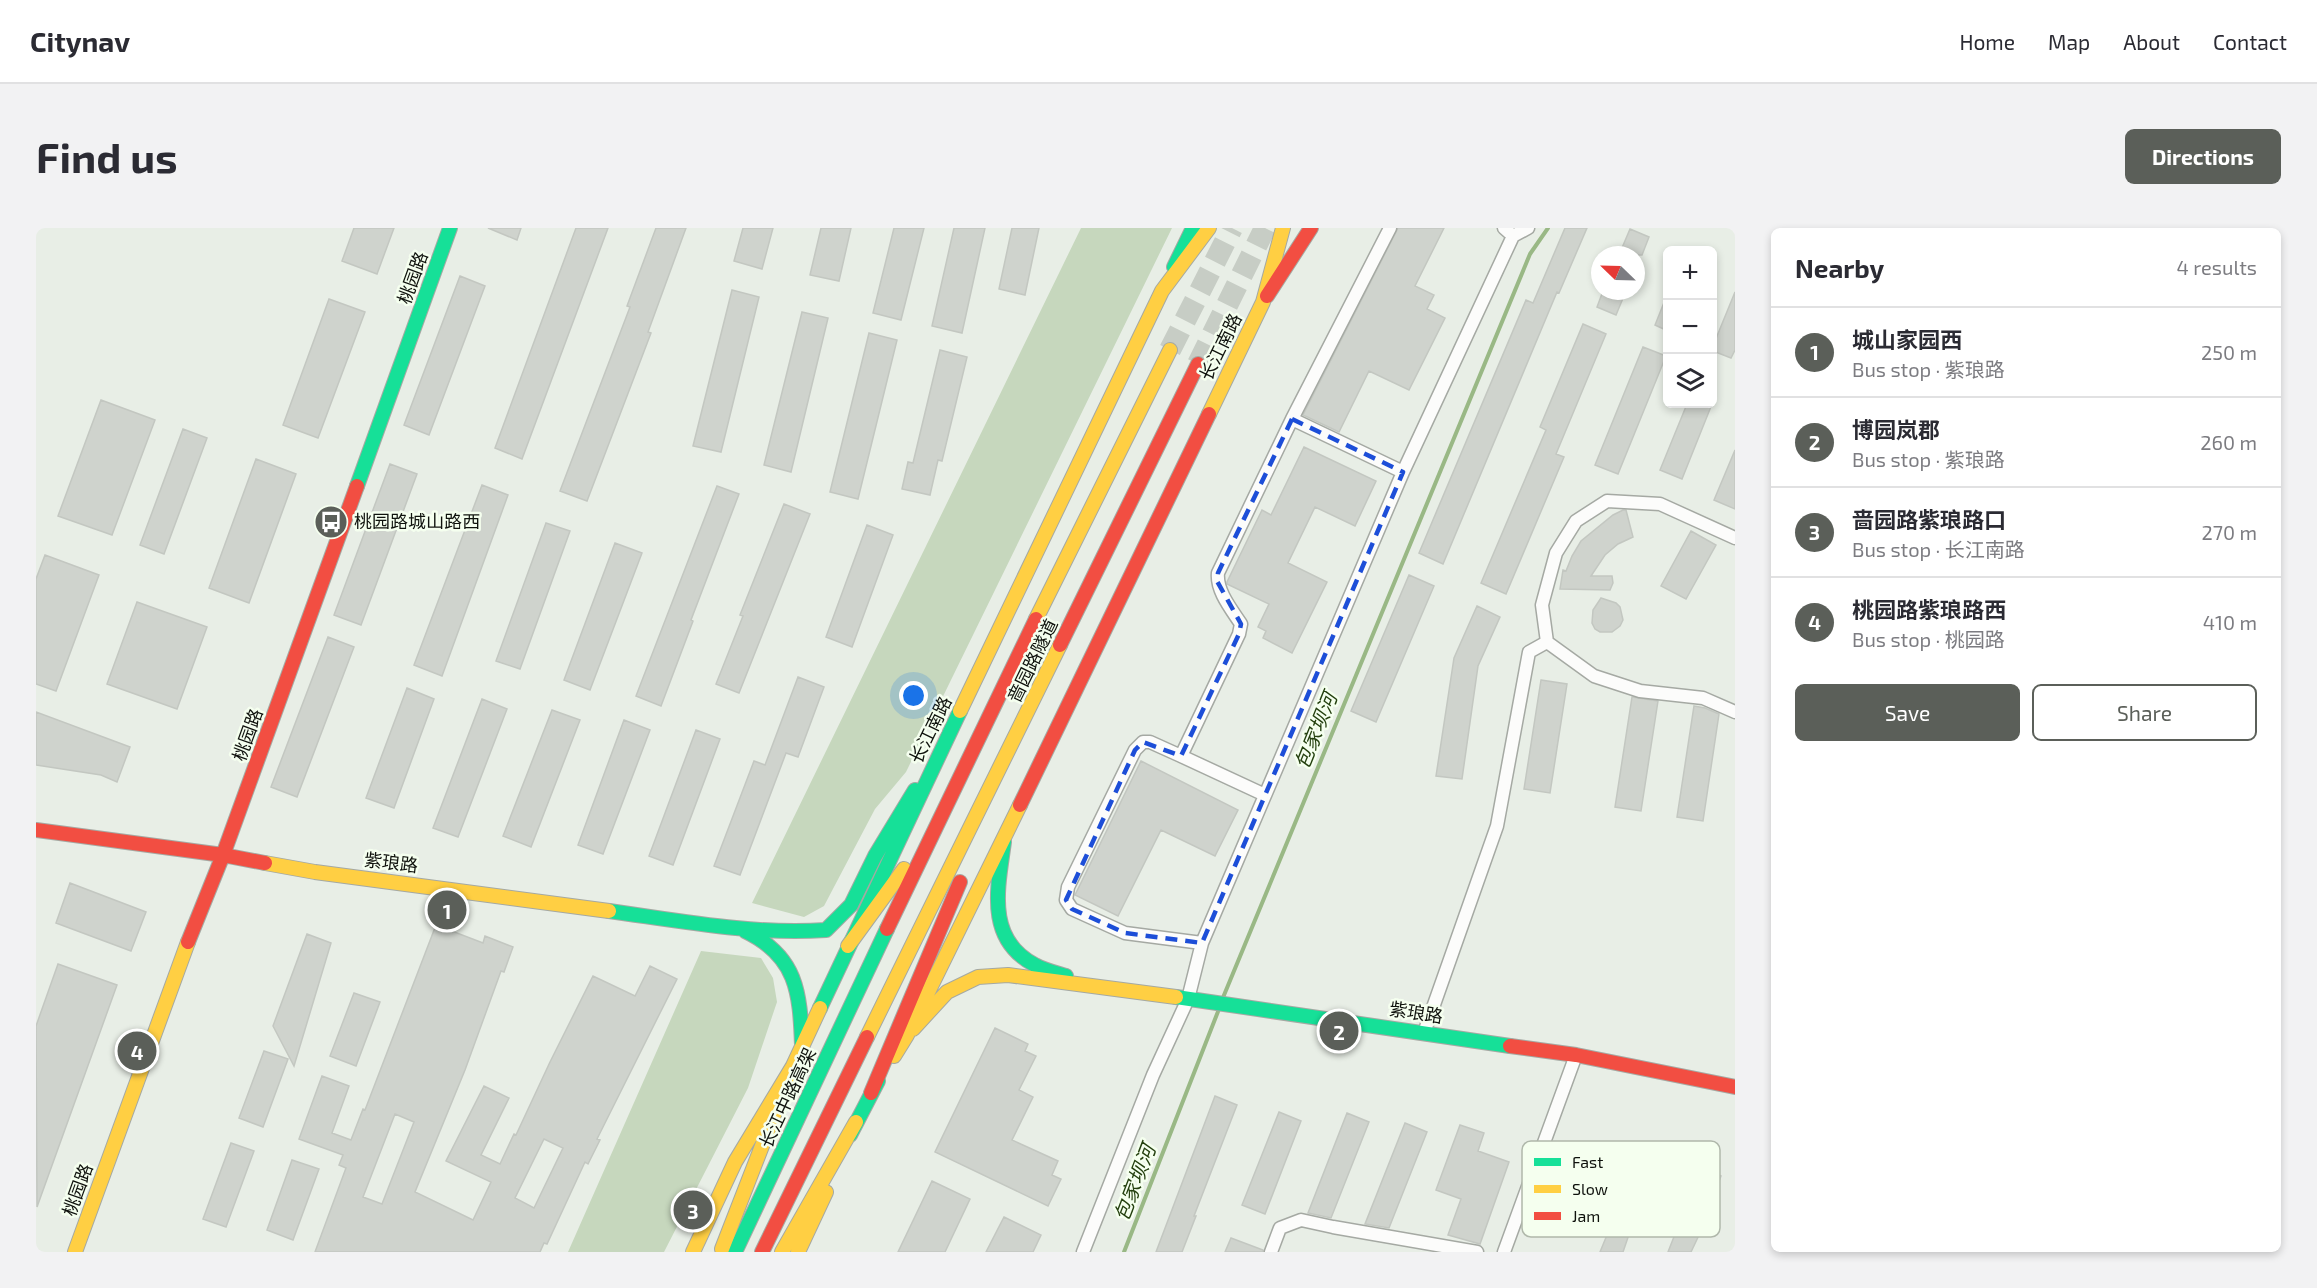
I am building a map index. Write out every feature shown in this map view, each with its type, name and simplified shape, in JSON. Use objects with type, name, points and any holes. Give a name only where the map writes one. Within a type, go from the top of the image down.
[{"type":"main road","name":"桃园路","points":[[75,1252],[179,964],[223,855],[450,228]]},
{"type":"main road","points":[[1162,291],[1193,228]]},
{"type":"main road","name":"长江南路","points":[[693,1252],[735,1162],[793,1066],[939,754],[1162,291],[1209,228]]},
{"type":"main road","name":"长江南路","points":[[798,1252],[822,1202],[855,1122],[908,1035],[1263,302],[1283,228]]},
{"type":"main road","points":[[1263,302],[1311,228]]},
{"type":"main road","name":"啬园路隧道","points":[[873,959],[1012,666],[1170,350]]},
{"type":"main road","name":"啬园路隧道","points":[[762,1252],[1198,364]]},
{"type":"main road","points":[[871,1093],[966,869],[1088,615],[1134,494]]},
{"type":"main road","points":[[848,946],[907,865],[1012,666]]},
{"type":"main road","name":"紫琅路","points":[[36,830],[153,848],[223,855],[315,872],[741,929],[795,932],[826,930],[851,905],[895,822],[939,754]]},
{"type":"main road","points":[[1006,832],[996,897],[999,921],[1013,947],[1034,965],[1090,985]]},
{"type":"main road","points":[[741,929],[770,944],[786,962],[796,988],[802,1045]]},
{"type":"main road","name":"长江中路高架","points":[[735,1252],[873,959]]},
{"type":"main road","points":[[908,1035],[947,992],[978,977],[1008,975],[1090,985]]},
{"type":"main road","name":"紫琅路","points":[[1090,985],[1576,1055],[1673,1072],[1735,1087]]},
{"type":"main road","points":[[721,1252],[793,1066]]},
{"type":"main road","points":[[782,1252],[855,1122]]},
{"type":"street","points":[[1181,756],[1239,634],[1241,624],[1226,601],[1217,581],[1218,573],[1292,419],[1390,228]]},
{"type":"street","points":[[1083,1252],[1153,1075],[1188,999],[1202,943],[1403,472],[1508,232],[1528,228]]},
{"type":"street","points":[[1292,419],[1403,472]]},
{"type":"street","points":[[1735,538],[1660,504],[1607,501],[1576,521],[1556,553],[1542,605],[1547,642],[1594,676],[1640,691],[1703,698],[1735,712]]},
{"type":"street","points":[[1424,1033],[1497,826],[1529,652],[1547,642]]},
{"type":"street","points":[[1202,943],[1125,933],[1071,909],[1066,900],[1068,887],[1135,750],[1143,742],[1150,742],[1265,795]]},
{"type":"street","points":[[1545,1141],[1576,1055]]},
{"type":"street","points":[[1504,1252],[1522,1203]]},
{"type":"street","points":[[1271,1252],[1280,1227],[1301,1220],[1477,1252]]},
{"type":"highlighted area","points":[[1292,419],[1403,472],[1202,943],[1125,933],[1072,909],[1066,900],[1135,750],[1143,742],[1181,756],[1239,634],[1241,624],[1217,581],[1218,573]]},
{"type":"green space","points":[[1081,228],[1172,228],[906,772],[875,809],[824,906],[804,917],[752,903]]},
{"type":"green space","points":[[701,951],[761,958],[773,978],[777,1002],[748,1088],[664,1252],[568,1252]]},
{"type":"building","points":[[354,228],[394,228],[377,274],[342,261]]},
{"type":"building","points":[[488,228],[521,228],[517,240]]},
{"type":"building","points":[[576,228],[608,228],[522,459],[495,448]]},
{"type":"building","points":[[656,228],[686,228],[648,332],[651,333],[587,501],[560,491],[630,307],[627,306]]},
{"type":"building","points":[[743,228],[773,228],[762,269],[734,261]]},
{"type":"building","points":[[821,228],[851,228],[839,281],[810,275]]},
{"type":"building","points":[[894,228],[924,228],[901,320],[873,313]]},
{"type":"building","points":[[954,228],[985,228],[962,333],[932,326]]},
{"type":"building","points":[[1012,228],[1039,228],[1025,295],[999,289]]},
{"type":"building","points":[[1398,228],[1444,228],[1415,286],[1434,295],[1427,309],[1445,318],[1409,390],[1369,371],[1339,432],[1303,415]]},
{"type":"building","points":[[1565,228],[1587,228],[1559,293],[1557,292],[1443,564],[1419,553],[1526,300],[1533,303]]},
{"type":"building","points":[[1630,229],[1649,237],[1645,247],[1623,246]]},
{"type":"building","points":[[460,276],[485,286],[429,435],[404,425]]},
{"type":"building","points":[[732,290],[759,297],[721,452],[693,446]]},
{"type":"building","points":[[1735,292],[1735,350],[1731,358],[1717,353],[1717,336]]},
{"type":"building","points":[[329,299],[365,312],[318,438],[283,425]]},
{"type":"building","points":[[1600,300],[1622,300],[1616,315],[1597,307]]},
{"type":"building","points":[[1663,305],[1663,329],[1655,325]]},
{"type":"building","points":[[802,312],[828,318],[791,472],[764,465]]},
{"type":"building","points":[[1583,324],[1606,334],[1556,454],[1564,457],[1506,594],[1481,583],[1546,430],[1540,427]]},
{"type":"building","points":[[869,333],[897,340],[858,499],[830,492]]},
{"type":"building","points":[[1643,347],[1663,355],[1663,363],[1618,474],[1595,465]]},
{"type":"building","points":[[940,350],[967,357],[942,461],[938,460],[930,495],[902,489],[908,462],[913,463]]},
{"type":"building","points":[[101,400],[155,420],[112,535],[58,516]]},
{"type":"building","points":[[1685,408],[1710,408],[1682,479],[1660,470]]},
{"type":"building","points":[[183,429],[207,438],[164,554],[140,545]]},
{"type":"building","points":[[1304,447],[1376,481],[1355,526],[1315,507],[1288,563],[1327,582],[1292,653],[1263,638],[1266,631],[1258,627],[1269,604],[1227,582],[1262,510],[1271,515]]},
{"type":"building","points":[[1735,450],[1735,509],[1714,500]]},
{"type":"building","points":[[256,459],[296,474],[249,603],[209,588]]},
{"type":"building","points":[[390,464],[417,474],[361,625],[334,615]]},
{"type":"building","points":[[482,485],[508,495],[442,676],[414,665]]},
{"type":"building","points":[[717,486],[739,494],[661,706],[636,696]]},
{"type":"building","points":[[784,504],[810,514],[739,693],[716,684],[743,616],[740,615]]},
{"type":"building","points":[[1626,510],[1633,537],[1618,544],[1605,555],[1591,576],[1612,576],[1613,583],[1610,590],[1560,589],[1563,570],[1566,571],[1581,541],[1613,515]]},
{"type":"building","points":[[546,523],[570,531],[520,669],[496,661]]},
{"type":"building","points":[[867,525],[893,535],[852,647],[826,637]]},
{"type":"building","points":[[1691,531],[1716,545],[1686,599],[1661,586]]},
{"type":"building","points":[[615,543],[642,553],[590,690],[564,680]]},
{"type":"building","points":[[45,555],[99,575],[56,691],[36,684],[36,579]]},
{"type":"building","points":[[1409,575],[1434,586],[1376,722],[1351,711]]},
{"type":"building","points":[[1601,598],[1616,603],[1620,607],[1623,620],[1620,626],[1612,632],[1600,632],[1592,623],[1593,610]]},
{"type":"building","points":[[137,602],[207,627],[177,709],[107,684]]},
{"type":"building","points":[[1477,606],[1500,617],[1478,666],[1462,779],[1436,776],[1454,658]]},
{"type":"building","points":[[328,637],[354,647],[297,797],[271,787]]},
{"type":"building","points":[[798,677],[824,687],[798,757],[786,753],[740,875],[714,866],[754,761],[765,765]]},
{"type":"building","points":[[1541,680],[1567,684],[1550,793],[1524,789]]},
{"type":"building","points":[[407,688],[434,699],[394,808],[366,798]]},
{"type":"building","points":[[1632,697],[1658,701],[1641,811],[1615,807]]},
{"type":"building","points":[[482,699],[507,709],[458,837],[433,828]]},
{"type":"building","points":[[1694,706],[1719,714],[1703,821],[1677,817]]},
{"type":"building","points":[[552,710],[580,720],[531,847],[503,836]]},
{"type":"building","points":[[36,712],[130,747],[117,782],[101,775],[36,765]]},
{"type":"building","points":[[624,720],[650,730],[603,854],[578,845]]},
{"type":"building","points":[[696,730],[720,739],[673,865],[649,856]]},
{"type":"building","points":[[1141,761],[1238,810],[1215,856],[1161,830],[1118,916],[1075,895]]},
{"type":"building","points":[[70,883],[146,912],[131,951],[56,923]]},
{"type":"building","points":[[436,925],[483,943],[485,936],[513,947],[504,972],[501,971],[465,1070],[415,1192],[473,1220],[491,1182],[446,1161],[484,1086],[509,1098],[481,1155],[500,1164],[593,976],[635,996],[650,966],[677,979],[597,1139],[600,1140],[588,1164],[585,1162],[547,1244],[544,1243],[540,1252],[315,1252],[346,1168],[339,1165],[343,1155],[299,1139],[322,1076],[349,1086],[332,1133],[351,1140],[363,1109],[365,1110]],"holes":[[[395,1114],[414,1122],[382,1204],[363,1197]],[[544,1139],[563,1148],[534,1208],[515,1198]]]},
{"type":"building","points":[[307,934],[331,943],[294,1066],[273,1026]]},
{"type":"building","points":[[58,964],[117,985],[37,1207],[36,1026]]},
{"type":"building","points":[[354,993],[380,1002],[356,1066],[330,1056]]},
{"type":"building","points":[[995,1028],[1028,1044],[1025,1051],[1036,1056],[1019,1090],[1033,1097],[1012,1140],[1058,1161],[1052,1175],[1061,1179],[1048,1206],[935,1152]]},
{"type":"building","points":[[264,1051],[288,1059],[263,1127],[239,1118]]},
{"type":"building","points":[[1215,1096],[1237,1105],[1194,1216],[1196,1216],[1182,1252],[1156,1252]]},
{"type":"building","points":[[1279,1112],[1301,1121],[1265,1214],[1242,1205]]},
{"type":"building","points":[[1347,1113],[1369,1122],[1331,1218],[1308,1213]]},
{"type":"building","points":[[1405,1123],[1427,1132],[1389,1228],[1365,1224]]},
{"type":"building","points":[[1460,1125],[1484,1133],[1478,1151],[1509,1162],[1480,1244],[1448,1235],[1461,1199],[1436,1190]]},
{"type":"building","points":[[231,1143],[254,1151],[226,1227],[203,1219]]},
{"type":"building","points":[[292,1160],[319,1169],[293,1240],[267,1230]]},
{"type":"building","points":[[932,1181],[970,1199],[945,1252],[898,1252]]},
{"type":"building","points":[[1004,1217],[1041,1235],[1033,1252],[986,1252]]},
{"type":"building","points":[[1606,1237],[1628,1237],[1623,1252],[1600,1252]]},
{"type":"building","points":[[1674,1237],[1698,1237],[1691,1252],[1668,1252]]},
{"type":"building","points":[[1231,1238],[1263,1250],[1263,1252],[1225,1252]]},
{"type":"waterway","name":"包家坝河","points":[[1222,1000],[1530,254],[1548,228]]},
{"type":"waterway","name":"包家坝河","points":[[1124,1252],[1219,1009]]},
{"type":"tunnel","points":[[1170,350],[1232,228]]},
{"type":"tunnel","points":[[1198,364],[1265,228]]},
{"type":"traffic: fast","points":[[357,486],[450,228]]},
{"type":"traffic: fast","points":[[1174,267],[1193,228]]},
{"type":"traffic: fast","points":[[820,1008],[960,711]]},
{"type":"traffic: fast","points":[[609,911],[744,929],[826,930],[851,905],[875,856],[915,790]]},
{"type":"traffic: fast","points":[[1004,842],[998,894],[1002,927],[1008,941],[1019,954],[1035,965],[1066,976]]},
{"type":"traffic: fast","points":[[735,1252],[887,929]]},
{"type":"traffic: fast","points":[[745,931],[776,952],[785,964],[797,992],[802,1045]]},
{"type":"traffic: fast","points":[[1176,997],[1510,1046]]},
{"type":"traffic: fast","points":[[850,1135],[878,1081]]},
{"type":"traffic: slow","points":[[960,711],[1162,291],[1209,228]]},
{"type":"traffic: slow","points":[[1209,414],[1263,302],[1283,228]]},
{"type":"traffic: slow","points":[[1036,619],[1170,350]]},
{"type":"traffic: slow","points":[[867,1037],[1060,645]]},
{"type":"traffic: slow","points":[[894,1056],[907,1035],[1020,805]]},
{"type":"traffic: slow","points":[[265,863],[315,872],[609,911]]},
{"type":"traffic: slow","points":[[848,946],[904,869]]},
{"type":"traffic: slow","points":[[75,1252],[188,942]]},
{"type":"traffic: slow","points":[[913,1029],[947,992],[978,977],[1008,975],[1176,997]]},
{"type":"traffic: slow","points":[[693,1252],[735,1162],[793,1066],[820,1008]]},
{"type":"traffic: slow","points":[[722,1249],[793,1066]]},
{"type":"traffic: slow","points":[[782,1252],[856,1122]]},
{"type":"traffic: slow","points":[[798,1252],[826,1192]]},
{"type":"traffic: jam","points":[[1267,296],[1311,228]]},
{"type":"traffic: jam","points":[[1060,645],[1198,364]]},
{"type":"traffic: jam","points":[[1020,805],[1209,414]]},
{"type":"traffic: jam","points":[[188,942],[223,855],[357,486]]},
{"type":"traffic: jam","points":[[887,929],[1036,619]]},
{"type":"traffic: jam","points":[[36,830],[223,855],[265,863]]},
{"type":"traffic: jam","points":[[871,1093],[960,882]]},
{"type":"traffic: jam","points":[[762,1252],[867,1037]]},
{"type":"traffic: jam","points":[[1510,1046],[1576,1055],[1735,1087]]},
{"type":"place","name":"桃园路城山路西","points":[[331,522]]},
{"type":"place","name":"城山家园西","points":[[447,910]]},
{"type":"place","name":"博园岚郡","points":[[1339,1031]]},
{"type":"place","name":"桃园路紫琅路西","points":[[137,1051]]},
{"type":"place","name":"啬园路紫琅路口","points":[[693,1210]]}]
